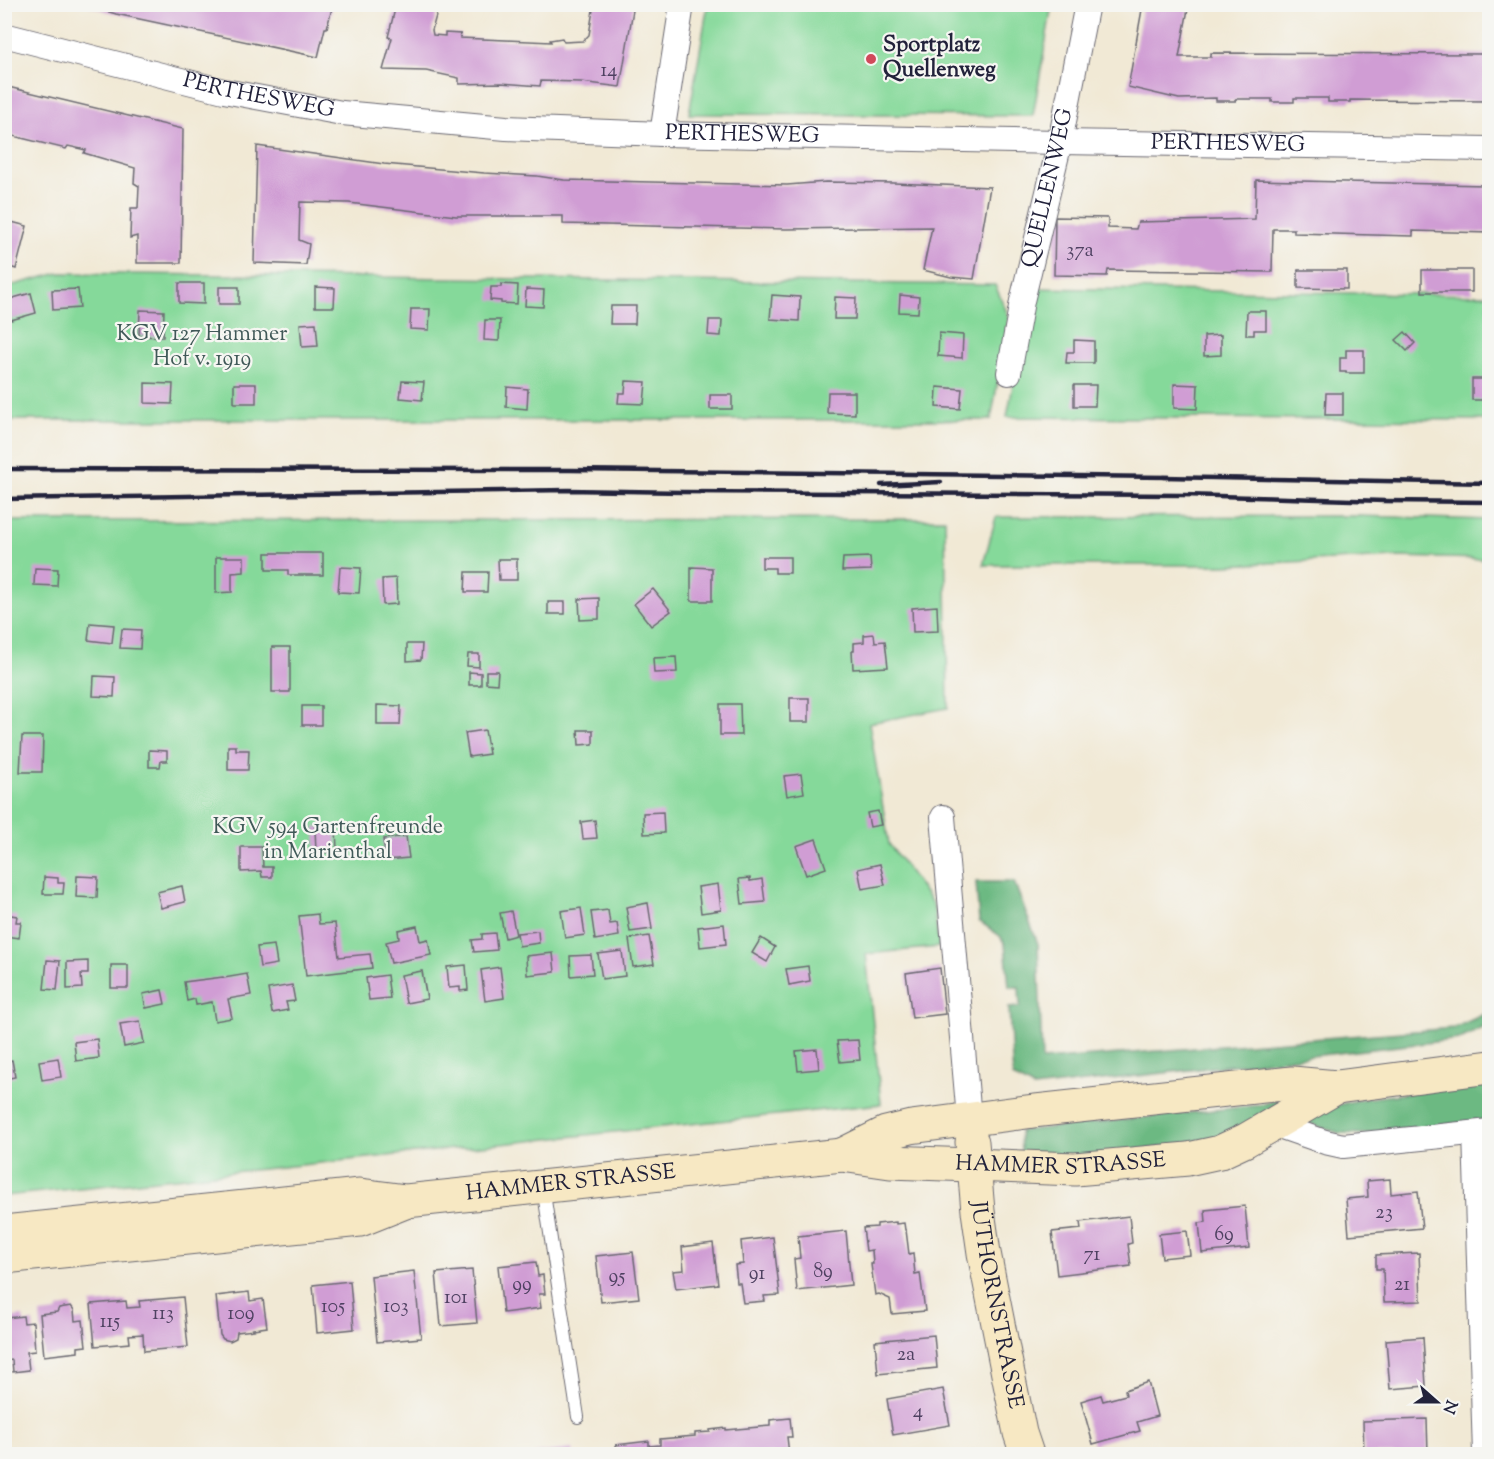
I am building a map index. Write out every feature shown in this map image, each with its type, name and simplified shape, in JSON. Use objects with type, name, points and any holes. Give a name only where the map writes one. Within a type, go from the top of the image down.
[{"type":"main road","name":"HAMMER STRASSE","points":[[842,1155],[886,1133],[969,1119],[1292,1083],[1337,1087],[1490,1067]]},
{"type":"main road","name":"HAMMER STRASSE","points":[[4,1232],[360,1195],[406,1201],[842,1155],[890,1162],[1075,1169],[1188,1159],[1220,1152],[1245,1140],[1337,1087]]},
{"type":"main road","name":"JÜTHORNSTRASSE","points":[[969,1119],[984,1253],[1005,1364],[1027,1455]]},
{"type":"main road","name":"HAMMER STRASSE","points":[[4,1257],[360,1220],[406,1201]]},
{"type":"street","points":[[662,134],[682,4]]},
{"type":"street","name":"QUELLENWEG","points":[[1009,373],[1022,301],[1060,142],[1087,4]]},
{"type":"street","name":"PERTHESWEG","points":[[4,35],[224,91],[342,112],[506,128],[662,134],[1490,149]]},
{"type":"street","name":"HAMMER STRASSE","points":[[943,816],[969,1119]]},
{"type":"street","points":[[1273,1124],[1343,1146],[1482,1132],[1485,1455]]},
{"type":"lane","points":[[543,1186],[578,1417]]},
{"type":"green space","name":"Sportplatz Quellenweg","points":[[708,4],[1052,5],[1033,116],[689,114]]},
{"type":"green space","name":"KGV 127 Hammer Hof v. 1919","points":[[59,273],[995,285],[1009,317],[991,420],[5,420],[5,289]]},
{"type":"green space","points":[[1031,288],[1489,295],[1489,420],[1007,417]]},
{"type":"green space","points":[[1358,516],[1489,520],[1489,559],[1395,557],[1224,565],[983,565],[996,517]]},
{"type":"green space","name":"KGV 594 Gartenfreunde in Marienthal","points":[[945,519],[948,708],[869,723],[889,844],[933,904],[939,947],[866,954],[881,1104],[5,1196],[4,521]]},
{"type":"green space","points":[[976,882],[1014,882],[1038,944],[1042,1060],[1454,1028],[1489,1012],[1489,1025],[1460,1039],[1033,1088],[1013,1077],[1009,1008],[1020,1007],[1019,987],[1009,987],[1005,944],[1000,936],[979,921]]},
{"type":"green space","points":[[1489,1083],[1489,1119],[1363,1134],[1339,1133],[1302,1120],[1334,1106],[1362,1099]]},
{"type":"green space","points":[[1289,1096],[1236,1134],[1104,1157],[1021,1153],[1020,1131],[1261,1105]]},
{"type":"building","points":[[83,4],[278,4],[287,7],[287,4],[333,4],[318,57],[116,14]]},
{"type":"building","points":[[594,4],[634,4],[620,87],[581,82],[541,81],[540,86],[501,83],[459,84],[459,78],[426,71],[383,70],[392,38],[388,37],[396,5],[439,5],[432,30],[433,35],[445,36],[445,33],[461,34],[460,38],[551,42],[550,40],[562,38],[564,42],[583,41],[589,35]]},
{"type":"building","points":[[1143,4],[1189,4],[1179,57],[1211,57],[1211,53],[1490,54],[1490,101],[1350,100],[1350,102],[1328,102],[1328,98],[1294,98],[1294,102],[1272,102],[1272,99],[1216,101],[1216,98],[1179,99],[1128,87]]},
{"type":"building","points":[[4,86],[183,129],[181,263],[137,263],[137,236],[130,238],[131,208],[138,208],[139,186],[134,183],[135,168],[84,153],[86,150],[68,146],[66,149],[5,134],[7,131],[4,130]]},
{"type":"building","points":[[257,146],[384,164],[564,180],[787,185],[826,182],[893,183],[990,187],[974,279],[951,277],[923,270],[932,227],[786,229],[563,224],[563,216],[456,216],[349,203],[300,202],[299,240],[309,244],[306,265],[254,263]]},
{"type":"building","points":[[1256,180],[1486,185],[1486,189],[1490,189],[1490,233],[1413,231],[1413,236],[1294,233],[1294,229],[1273,229],[1272,272],[1108,270],[1107,276],[1054,275],[1055,217],[1108,218],[1108,228],[1136,229],[1138,222],[1255,219]]},
{"type":"building","points":[[4,220],[27,226],[16,269],[4,265]]},
{"type":"building","points":[[1298,270],[1347,270],[1347,289],[1298,288]]},
{"type":"building","points":[[1422,270],[1472,270],[1472,292],[1422,292]]},
{"type":"building","points":[[179,283],[204,283],[204,304],[179,303]]},
{"type":"building","points":[[501,284],[518,285],[517,304],[490,300],[491,287],[501,287]]},
{"type":"building","points":[[219,287],[239,287],[239,304],[219,304]]},
{"type":"building","points":[[315,287],[335,288],[334,307],[315,307]]},
{"type":"building","points":[[78,289],[80,308],[53,310],[52,290]]},
{"type":"building","points":[[526,289],[544,290],[543,307],[525,306]]},
{"type":"building","points":[[31,293],[36,313],[11,320],[6,300]]},
{"type":"building","points":[[772,295],[800,297],[799,321],[770,319]]},
{"type":"building","points":[[900,295],[919,297],[918,313],[899,312]]},
{"type":"building","points":[[835,297],[856,298],[855,319],[834,319]]},
{"type":"building","points":[[611,306],[636,306],[635,324],[610,324]]},
{"type":"building","points":[[411,309],[430,309],[429,330],[410,329]]},
{"type":"building","points":[[140,310],[164,311],[163,337],[139,336]]},
{"type":"building","points":[[1247,311],[1266,311],[1266,330],[1254,330],[1254,335],[1246,335]]},
{"type":"building","points":[[485,320],[500,320],[499,341],[484,340]]},
{"type":"building","points":[[709,320],[722,320],[721,336],[708,335]]},
{"type":"building","points":[[316,323],[318,346],[302,347],[300,324]]},
{"type":"building","points":[[1405,332],[1415,343],[1407,351],[1396,340]]},
{"type":"building","points":[[939,333],[963,335],[962,358],[938,356]]},
{"type":"building","points":[[1221,335],[1221,355],[1204,356],[1204,336]]},
{"type":"building","points":[[1074,340],[1094,341],[1094,363],[1066,363],[1067,352],[1074,352]]},
{"type":"building","points":[[1346,350],[1364,350],[1364,373],[1340,372],[1340,358],[1346,358]]},
{"type":"building","points":[[1472,379],[1490,379],[1490,400],[1472,400]]},
{"type":"building","points":[[402,381],[424,382],[422,400],[400,398]]},
{"type":"building","points":[[626,381],[646,382],[644,404],[618,403],[619,393],[625,393]]},
{"type":"building","points":[[145,383],[173,384],[172,404],[145,403]]},
{"type":"building","points":[[234,384],[256,384],[256,403],[234,403]]},
{"type":"building","points":[[1174,384],[1198,385],[1197,409],[1174,408]]},
{"type":"building","points":[[1074,385],[1096,385],[1095,406],[1074,406]]},
{"type":"building","points":[[507,387],[528,389],[527,409],[506,407]]},
{"type":"building","points":[[937,387],[962,389],[960,409],[936,407]]},
{"type":"building","points":[[828,392],[855,392],[855,414],[827,413]]},
{"type":"building","points":[[1326,393],[1343,393],[1343,415],[1325,415]]},
{"type":"building","points":[[710,395],[732,395],[732,409],[710,409]]},
{"type":"building","points":[[266,553],[323,553],[323,575],[288,575],[288,570],[266,570]]},
{"type":"building","points":[[216,557],[244,557],[244,572],[232,573],[232,592],[216,593]]},
{"type":"building","points":[[762,557],[790,557],[790,573],[775,573],[775,568],[762,568]]},
{"type":"building","points":[[870,557],[871,570],[842,571],[843,558]]},
{"type":"building","points":[[498,559],[517,559],[517,580],[499,580]]},
{"type":"building","points":[[340,567],[361,568],[359,593],[338,592]]},
{"type":"building","points":[[691,567],[712,568],[712,601],[691,601]]},
{"type":"building","points":[[35,568],[58,569],[57,586],[34,585]]},
{"type":"building","points":[[466,572],[488,572],[487,592],[465,592]]},
{"type":"building","points":[[396,578],[397,604],[383,605],[382,579]]},
{"type":"building","points":[[653,589],[671,611],[651,626],[634,604]]},
{"type":"building","points":[[599,598],[599,619],[580,620],[579,599]]},
{"type":"building","points":[[548,602],[565,602],[565,614],[548,614]]},
{"type":"building","points":[[937,606],[938,631],[913,632],[912,608]]},
{"type":"building","points":[[90,623],[114,625],[112,643],[88,640]]},
{"type":"building","points":[[122,629],[141,630],[140,649],[120,648]]},
{"type":"building","points":[[874,634],[875,642],[885,641],[888,667],[853,669],[854,643],[864,642],[864,635]]},
{"type":"building","points":[[407,644],[422,644],[421,660],[407,661]]},
{"type":"building","points":[[272,647],[290,647],[290,692],[272,692]]},
{"type":"building","points":[[468,654],[479,654],[479,667],[467,666]]},
{"type":"building","points":[[676,657],[677,672],[654,673],[653,658]]},
{"type":"building","points":[[486,671],[498,671],[497,684],[486,683]]},
{"type":"building","points":[[469,672],[481,673],[481,685],[469,685]]},
{"type":"building","points":[[94,676],[115,677],[114,697],[93,696]]},
{"type":"building","points":[[790,698],[809,698],[809,722],[790,722]]},
{"type":"building","points":[[720,704],[740,704],[741,735],[720,735]]},
{"type":"building","points":[[377,705],[401,706],[400,725],[377,725]]},
{"type":"building","points":[[302,706],[321,706],[321,725],[302,725]]},
{"type":"building","points":[[485,730],[489,754],[469,757],[465,733]]},
{"type":"building","points":[[578,730],[593,730],[593,744],[579,745]]},
{"type":"building","points":[[22,736],[43,736],[42,772],[20,772]]},
{"type":"building","points":[[228,746],[236,746],[236,750],[249,750],[248,770],[228,770]]},
{"type":"building","points":[[149,750],[167,751],[167,761],[161,761],[160,767],[149,767]]},
{"type":"building","points":[[801,774],[804,793],[787,796],[784,776]]},
{"type":"building","points":[[878,811],[881,825],[870,827],[867,813]]},
{"type":"building","points":[[663,812],[664,833],[644,834],[643,813]]},
{"type":"building","points":[[595,820],[597,838],[583,839],[581,822]]},
{"type":"building","points":[[336,826],[337,852],[316,853],[315,827]]},
{"type":"building","points":[[406,836],[409,858],[386,860],[383,839]]},
{"type":"building","points":[[816,839],[826,868],[806,875],[796,846]]},
{"type":"building","points":[[241,847],[262,847],[263,867],[272,867],[272,877],[262,877],[261,871],[241,872]]},
{"type":"building","points":[[880,864],[885,885],[862,889],[858,869]]},
{"type":"building","points":[[77,876],[98,877],[97,898],[76,897]]},
{"type":"building","points":[[44,877],[58,878],[58,883],[64,883],[63,894],[43,894]]},
{"type":"building","points":[[750,878],[750,881],[762,879],[765,902],[742,904],[739,879]]},
{"type":"building","points":[[718,884],[721,910],[701,913],[698,887]]},
{"type":"building","points":[[182,886],[185,902],[161,908],[157,892]]},
{"type":"building","points":[[648,903],[652,929],[630,932],[626,907]]},
{"type":"building","points":[[581,908],[585,935],[565,938],[561,911]]},
{"type":"building","points":[[608,910],[610,924],[617,923],[619,936],[595,940],[591,912]]},
{"type":"building","points":[[511,911],[516,935],[505,938],[500,913]]},
{"type":"building","points":[[4,914],[17,916],[16,922],[21,922],[19,938],[4,936]]},
{"type":"building","points":[[318,914],[319,924],[335,923],[339,957],[370,954],[372,968],[306,976],[299,916]]},
{"type":"building","points":[[724,924],[726,944],[700,947],[698,927]]},
{"type":"building","points":[[417,926],[420,941],[428,939],[431,955],[391,963],[386,942],[399,939],[398,930]]},
{"type":"building","points":[[538,931],[539,943],[519,946],[517,933]]},
{"type":"building","points":[[495,933],[497,950],[474,952],[472,940],[482,939],[482,934]]},
{"type":"building","points":[[649,936],[654,964],[633,967],[629,939]]},
{"type":"building","points":[[761,938],[775,947],[767,962],[752,953]]},
{"type":"building","points":[[274,945],[277,964],[260,967],[257,947]]},
{"type":"building","points":[[622,951],[625,976],[602,979],[598,954]]},
{"type":"building","points":[[553,953],[555,972],[527,975],[526,956]]},
{"type":"building","points":[[591,955],[593,974],[571,976],[570,956]]},
{"type":"building","points":[[47,960],[60,961],[57,990],[44,989]]},
{"type":"building","points":[[88,961],[88,974],[81,974],[82,988],[67,989],[67,962]]},
{"type":"building","points":[[111,965],[128,965],[128,988],[111,988]]},
{"type":"building","points":[[466,965],[468,990],[460,991],[460,987],[449,988],[447,967]]},
{"type":"building","points":[[808,966],[810,981],[789,985],[786,969]]},
{"type":"building","points":[[500,967],[504,998],[485,1001],[481,970]]},
{"type":"building","points":[[940,968],[945,1014],[912,1018],[906,973]]},
{"type":"building","points":[[422,971],[427,999],[406,1003],[401,975]]},
{"type":"building","points":[[247,974],[251,995],[228,999],[232,1018],[215,1021],[212,1002],[196,1005],[195,999],[187,1001],[184,982]]},
{"type":"building","points":[[387,975],[390,998],[369,1000],[366,978]]},
{"type":"building","points":[[292,985],[295,1001],[286,1002],[288,1010],[272,1013],[268,989]]},
{"type":"building","points":[[162,990],[165,1004],[146,1008],[143,994]]},
{"type":"building","points":[[140,1021],[144,1043],[124,1047],[120,1024]]},
{"type":"building","points":[[97,1039],[99,1058],[76,1061],[74,1042]]},
{"type":"building","points":[[858,1040],[860,1060],[840,1062],[837,1041]]},
{"type":"building","points":[[817,1049],[819,1069],[798,1071],[796,1051]]},
{"type":"building","points":[[58,1058],[61,1077],[42,1080],[39,1061]]},
{"type":"building","points":[[12,1060],[15,1077],[4,1079],[4,1061]]},
{"type":"building","points":[[1390,1179],[1391,1194],[1418,1191],[1422,1228],[1349,1235],[1346,1199],[1368,1197],[1367,1181]]},
{"type":"building","points":[[1245,1206],[1249,1248],[1202,1253],[1199,1223],[1206,1222],[1205,1210]]},
{"type":"building","points":[[1129,1216],[1132,1243],[1128,1244],[1131,1266],[1057,1275],[1052,1232],[1081,1229],[1080,1222]]},
{"type":"building","points":[[896,1222],[896,1224],[904,1223],[909,1254],[913,1253],[915,1274],[920,1273],[925,1311],[892,1314],[890,1299],[879,1294],[875,1295],[871,1264],[873,1264],[872,1250],[866,1251],[863,1228]]},
{"type":"building","points":[[846,1231],[851,1285],[797,1291],[794,1259],[800,1258],[798,1236]]},
{"type":"building","points":[[1187,1231],[1190,1255],[1162,1258],[1159,1234]]},
{"type":"building","points":[[773,1237],[780,1295],[764,1296],[765,1301],[743,1303],[735,1265],[743,1264],[741,1241]]},
{"type":"building","points":[[713,1243],[718,1284],[676,1289],[673,1271],[684,1270],[682,1247]]},
{"type":"building","points":[[633,1252],[639,1298],[601,1302],[596,1256]]},
{"type":"building","points":[[1419,1253],[1421,1301],[1384,1302],[1383,1269],[1376,1269],[1376,1255]]},
{"type":"building","points":[[536,1262],[538,1276],[543,1275],[545,1294],[539,1294],[541,1308],[503,1313],[498,1266]]},
{"type":"building","points":[[472,1270],[477,1323],[441,1326],[436,1273]]},
{"type":"building","points":[[414,1271],[421,1338],[377,1342],[371,1276]]},
{"type":"building","points":[[350,1281],[354,1329],[317,1333],[313,1285]]},
{"type":"building","points":[[249,1292],[250,1301],[263,1299],[267,1327],[237,1332],[236,1338],[230,1341],[223,1339],[220,1335],[216,1296]]},
{"type":"building","points":[[183,1297],[188,1347],[144,1351],[143,1334],[129,1335],[130,1343],[95,1346],[91,1304],[126,1301],[127,1308],[140,1307],[139,1301]]},
{"type":"building","points":[[71,1306],[74,1310],[75,1321],[83,1320],[86,1346],[78,1347],[78,1352],[44,1356],[40,1314],[57,1312],[59,1308]]},
{"type":"building","points":[[4,1315],[7,1318],[23,1316],[24,1323],[33,1322],[35,1351],[27,1352],[29,1370],[13,1372],[12,1360],[4,1361]]},
{"type":"building","points":[[934,1335],[937,1368],[878,1374],[875,1341]]},
{"type":"building","points":[[1423,1337],[1426,1386],[1390,1389],[1386,1340]]},
{"type":"building","points":[[1148,1382],[1157,1416],[1137,1422],[1140,1431],[1093,1444],[1081,1401],[1101,1395],[1103,1401],[1126,1395],[1125,1390]]},
{"type":"building","points":[[943,1389],[950,1425],[893,1435],[887,1399]]},
{"type":"building","points":[[790,1418],[792,1437],[787,1437],[789,1454],[617,1454],[616,1445],[649,1441],[649,1446],[660,1445],[660,1439],[695,1436],[695,1433],[726,1428],[726,1430],[770,1426],[770,1420]]},
{"type":"building","points":[[1427,1419],[1428,1454],[1364,1454],[1363,1421]]},
{"type":"building","points":[[572,1449],[573,1454],[536,1454],[536,1453]]},
{"type":"railway","points":[[4,469],[570,470],[1169,477]]},
{"type":"railway","points":[[1163,477],[1490,483]]},
{"type":"railway","points":[[881,485],[941,482]]},
{"type":"railway","points":[[4,499],[568,490],[1184,495],[1490,502]]},
{"type":"place","name":"Sportplatz Quellenweg","points":[[871,59]]}]
